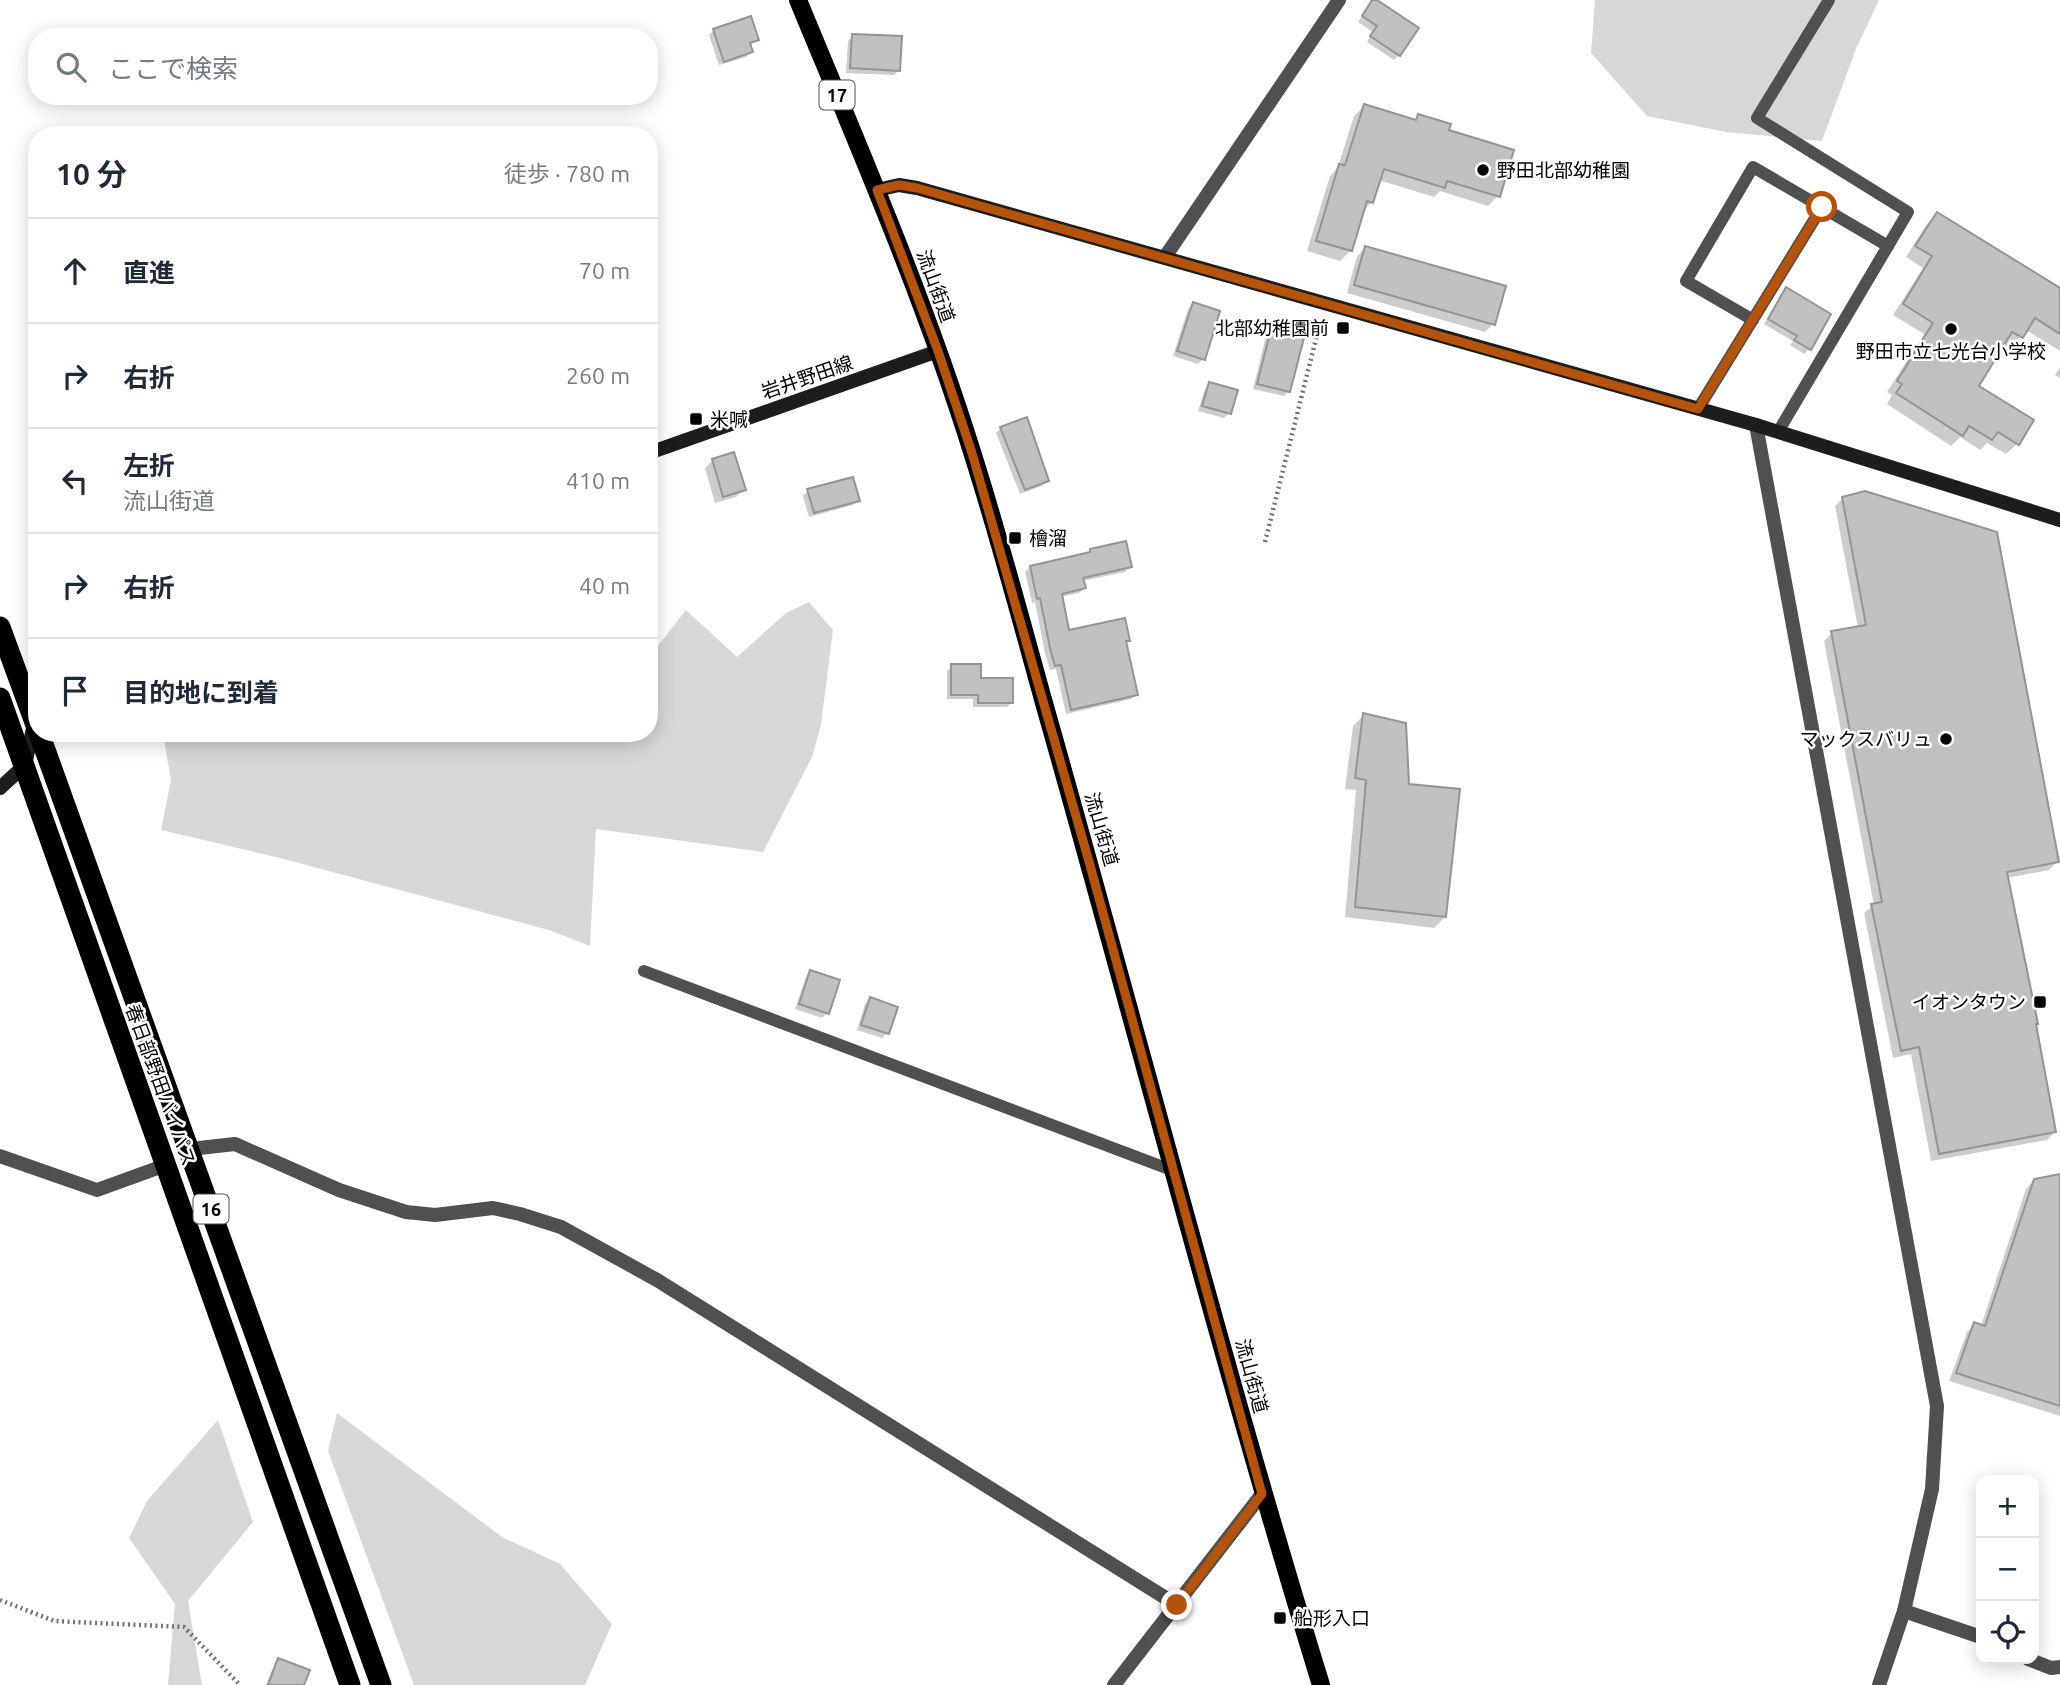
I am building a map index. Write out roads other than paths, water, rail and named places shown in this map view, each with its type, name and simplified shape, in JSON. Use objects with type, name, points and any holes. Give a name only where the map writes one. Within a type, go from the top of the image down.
[{"type":"highway","name":"春日部野田バイパス","points":[[0,626],[28,702]]},
{"type":"highway","name":"春日部野田バイパス","points":[[0,698],[350,1685]]},
{"type":"highway","name":"春日部野田バイパス","points":[[43,742],[381,1685]]},
{"type":"main road","name":"流山街道","points":[[798,0],[877,190],[938,351],[972,453],[1007,570],[1262,1494],[1321,1685]]},
{"type":"street","points":[[1165,257],[1339,0]]},
{"type":"street","points":[[877,190],[899,185],[917,188],[1165,257],[1756,425],[2060,520]]},
{"type":"street","name":"岩井野田線","points":[[658,450],[938,351]]},
{"type":"street","points":[[1756,425],[1937,1406],[1932,1489],[1904,1611],[1879,1685]]},
{"type":"street","points":[[0,788],[25,765],[32,742]]},
{"type":"street","points":[[190,1149],[235,1144],[339,1190],[406,1212],[435,1214],[493,1208],[561,1227],[657,1280],[1177,1605]]},
{"type":"street","points":[[0,1156],[97,1190],[166,1165]]},
{"type":"street","points":[[1114,1685],[1262,1494]]},
{"type":"street","points":[[1904,1611],[1976,1635]]},
{"type":"street","points":[[2039,1663],[2051,1668],[2060,1667]]},
{"type":"lane","points":[[1778,432],[1908,212],[1757,118],[1829,0]]},
{"type":"lane","points":[[1753,320],[1686,281],[1753,167],[1888,246]]},
{"type":"lane","points":[[1698,409],[1822,207]]},
{"type":"lane","points":[[644,971],[1174,1171]]},
{"type":"place","name":"野田北部幼稚園","points":[[1483,170]]},
{"type":"place","name":"北部幼稚園前","points":[[1343,328]]},
{"type":"place","name":"野田市立七光台小学校","points":[[1951,329]]},
{"type":"place","name":"米喊","points":[[696,419]]},
{"type":"place","name":"檜溜","points":[[1015,538]]},
{"type":"place","name":"マックスバリュ","points":[[1946,739]]},
{"type":"place","name":"イオンタウン","points":[[2040,1002]]},
{"type":"place","name":"船形入口","points":[[1280,1618]]}]
